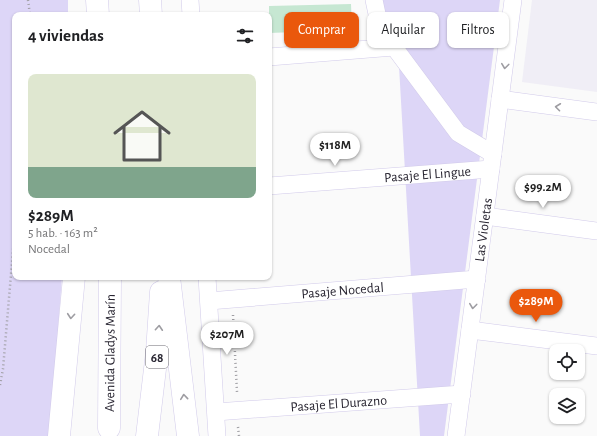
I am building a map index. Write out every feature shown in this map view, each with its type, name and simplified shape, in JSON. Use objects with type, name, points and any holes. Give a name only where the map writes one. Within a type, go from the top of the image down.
[{"type":"main road","points":[[90,12],[91,0]]},
{"type":"main road","points":[[97,0],[98,12]]},
{"type":"main road","points":[[150,0],[151,12]]},
{"type":"main road","points":[[59,436],[74,280]]},
{"type":"main road","name":"Avenida Gladys Marín","points":[[109,428],[110,280]]},
{"type":"main road","name":"68","points":[[147,436],[157,352],[162,280]]},
{"type":"main road","points":[[169,280],[188,436]]},
{"type":"street","points":[[190,0],[191,12]]},
{"type":"street","points":[[374,0],[377,12]]},
{"type":"street","name":"Las Violetas","points":[[456,436],[514,0]]},
{"type":"street","points":[[272,57],[382,48]]},
{"type":"street","points":[[395,48],[458,133],[492,161]]},
{"type":"street","points":[[500,99],[597,112]]},
{"type":"street","name":"Pasaje El Lingue","points":[[272,186],[492,161]]},
{"type":"street","points":[[485,216],[597,231]]},
{"type":"street","name":"Pasaje Nocedal","points":[[209,302],[477,279]]},
{"type":"street","points":[[207,280],[217,436]]},
{"type":"street","points":[[470,330],[597,346]]},
{"type":"street","name":"Pasaje El Durazno","points":[[216,412],[462,394]]},
{"type":"path","points":[[28,0],[30,12]]},
{"type":"path","points":[[0,385],[3,369],[12,262]]},
{"type":"path","points":[[232,300],[239,436]]},
{"type":"shaded area","points":[[0,0],[68,0],[68,12],[12,12],[12,280],[62,280],[50,436],[0,436]]},
{"type":"shaded area","points":[[382,0],[500,0],[498,12],[447,12],[447,48],[494,48],[444,436],[420,436],[399,66],[394,48],[439,48],[439,12],[384,12]]},
{"type":"shaded area","points":[[532,0],[597,0],[597,92],[522,82]]},
{"type":"building","points":[[351,4],[351,12],[284,12],[284,32],[272,33],[272,12],[269,12],[269,6]]}]
